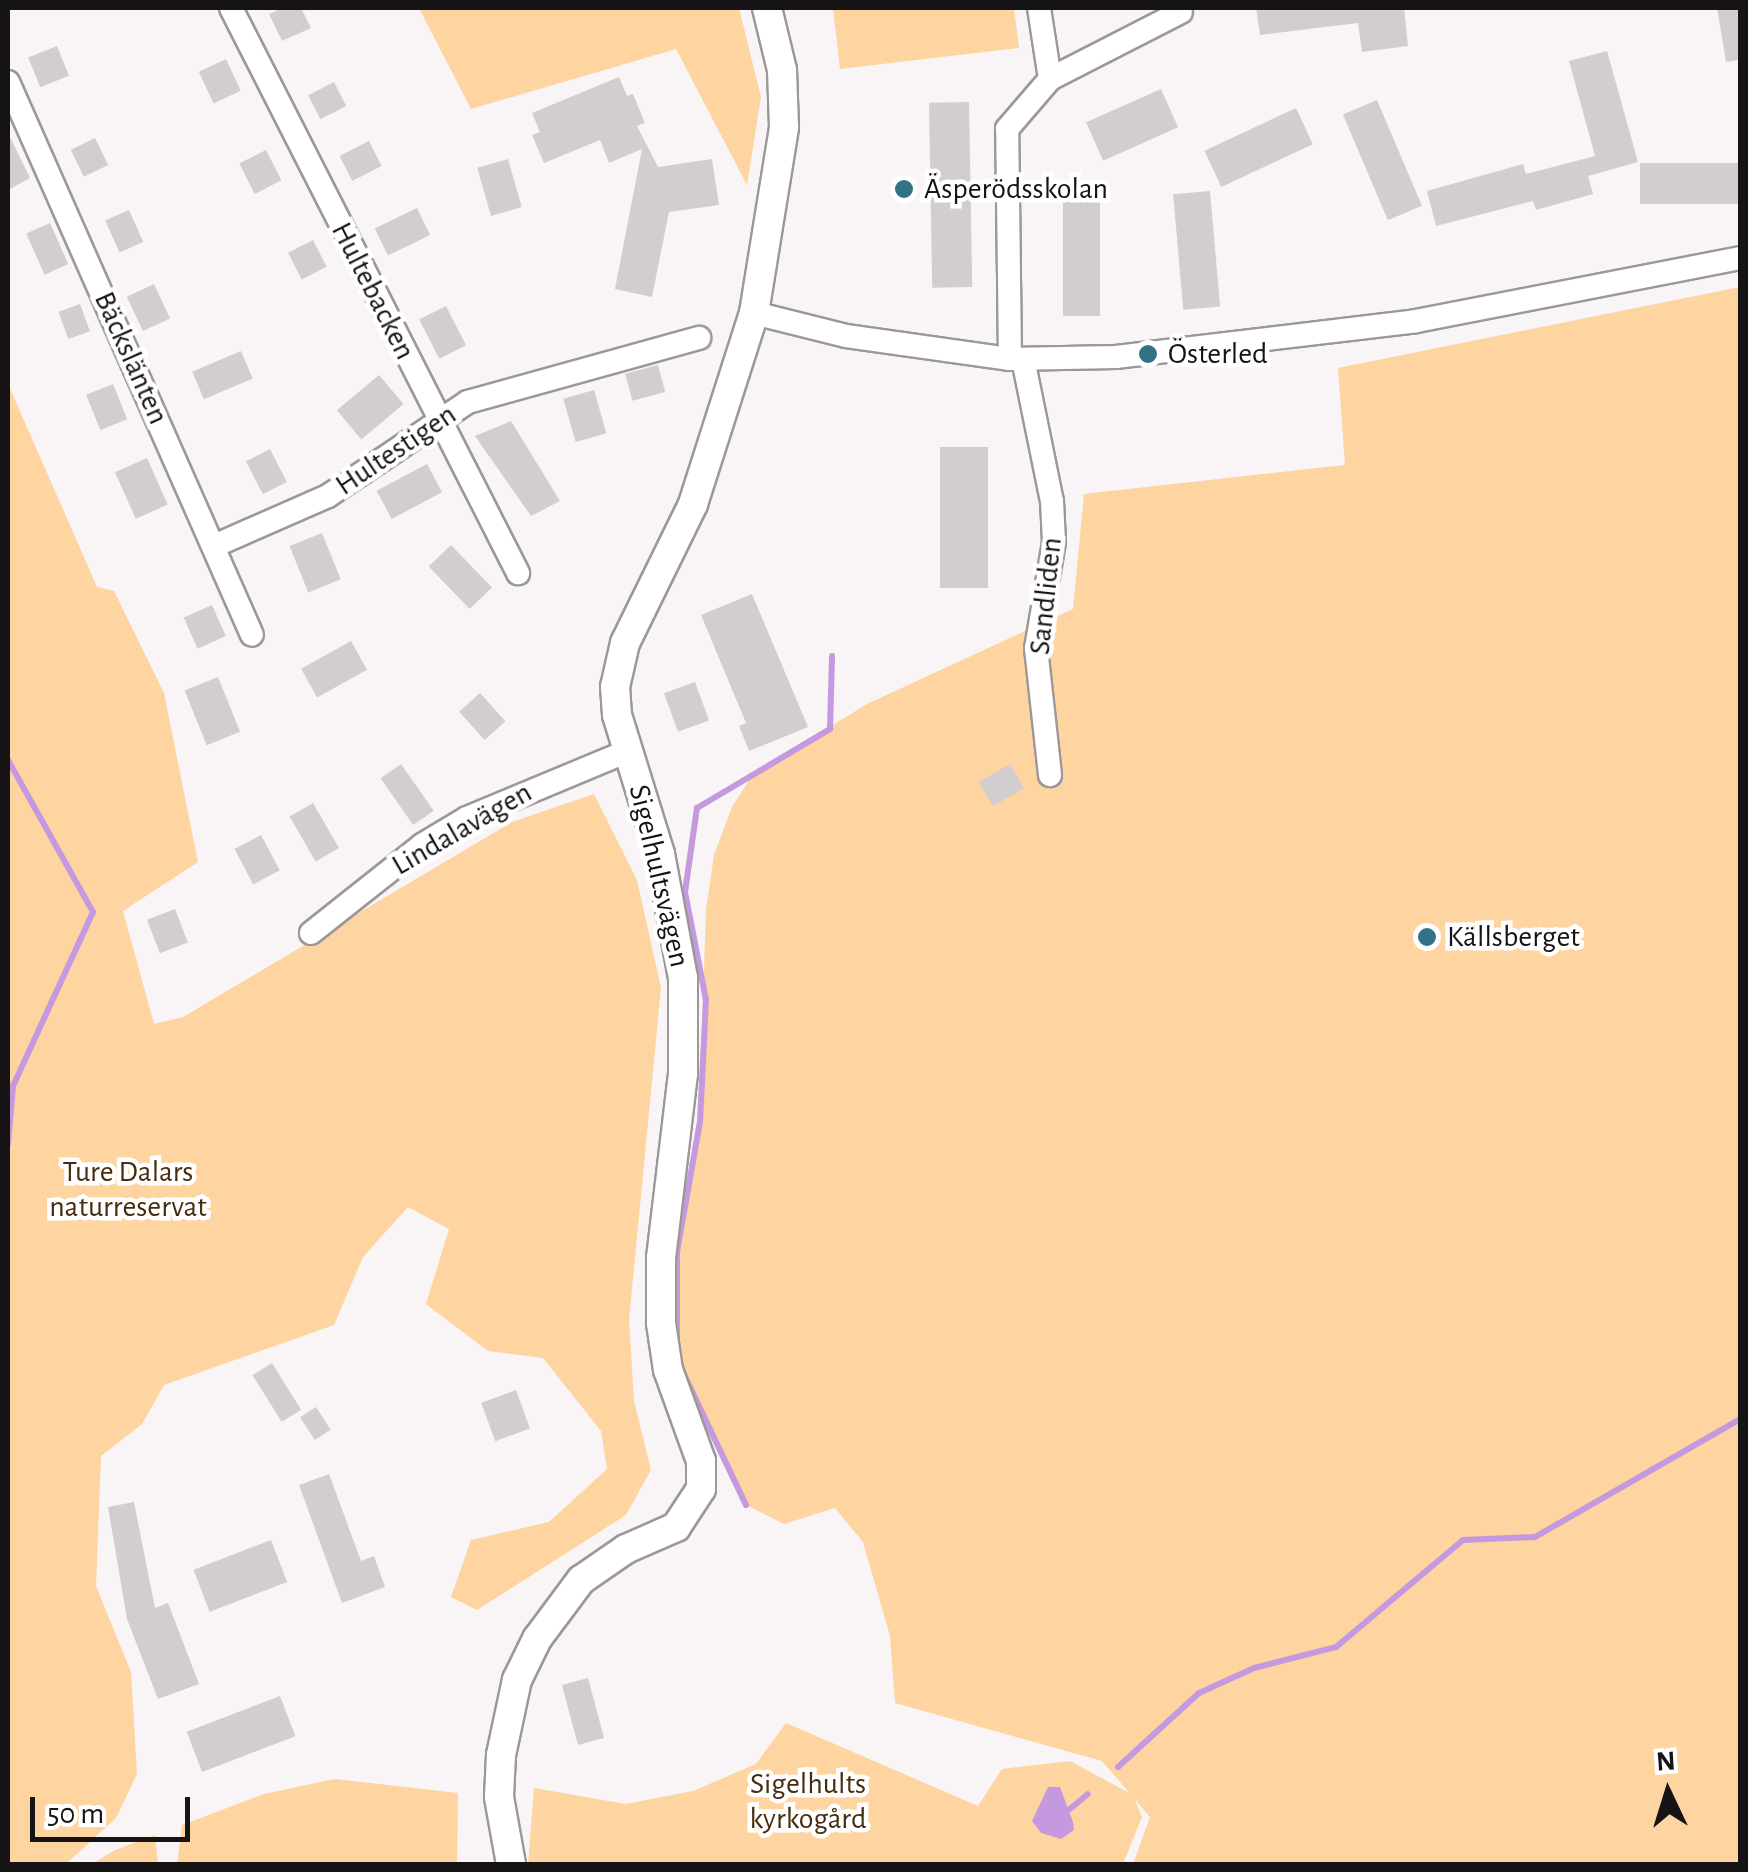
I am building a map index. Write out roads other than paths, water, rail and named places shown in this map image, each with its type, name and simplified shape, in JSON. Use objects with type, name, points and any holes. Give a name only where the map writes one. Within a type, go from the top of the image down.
[{"type":"street","name":"Hultebacken","points":[[231,8],[518,573]]},
{"type":"street","name":"Sigelhultsvägen","points":[[511,1864],[499,1797],[501,1755],[518,1680],[537,1639],[581,1580],[626,1549],[676,1527],[701,1490],[701,1461],[668,1370],[661,1324],[661,1258],[683,1074],[683,978],[660,854],[615,702],[617,669],[693,504],[754,313],[784,126],[778,37],[767,8]]},
{"type":"street","points":[[1039,8],[1050,79],[1181,12]]},
{"type":"street","name":"Sandliden","points":[[1050,79],[1007,129],[1016,359],[1052,500],[1052,560],[1036,648],[1050,775]]},
{"type":"street","name":"Bäckslänten","points":[[8,82],[252,635]]},
{"type":"street","points":[[754,313],[846,336],[1016,359],[1200,350],[1416,321],[1740,258]]},
{"type":"street","name":"Hultestigen","points":[[214,546],[328,496],[436,418],[468,402],[699,338]]},
{"type":"street","name":"Lindalavägen","points":[[311,934],[452,827],[528,788],[628,751]]},
{"type":"waterway","points":[[677,1344],[677,1252],[700,1122],[706,1000],[685,892],[697,808],[830,729],[832,656]]},
{"type":"waterway","points":[[8,760],[93,912],[13,1086],[8,1144]]},
{"type":"waterway","points":[[680,1366],[746,1505]]},
{"type":"waterway","points":[[1118,1767],[1199,1693],[1254,1668],[1336,1647],[1463,1540],[1535,1537],[1740,1419]]},
{"type":"waterway","points":[[1070,1809],[1088,1794]]},
{"type":"place","name":"Äsperödsskolan","points":[[904,189]]},
{"type":"place","name":"Österled","points":[[1148,354]]},
{"type":"place","name":"Källsberget","points":[[1427,937]]},
{"type":"park label","name":"Ture Dalars naturreservat","points":[[128,1189]]},
{"type":"park label","name":"Sigelhults kyrkogård","points":[[808,1801]]}]
